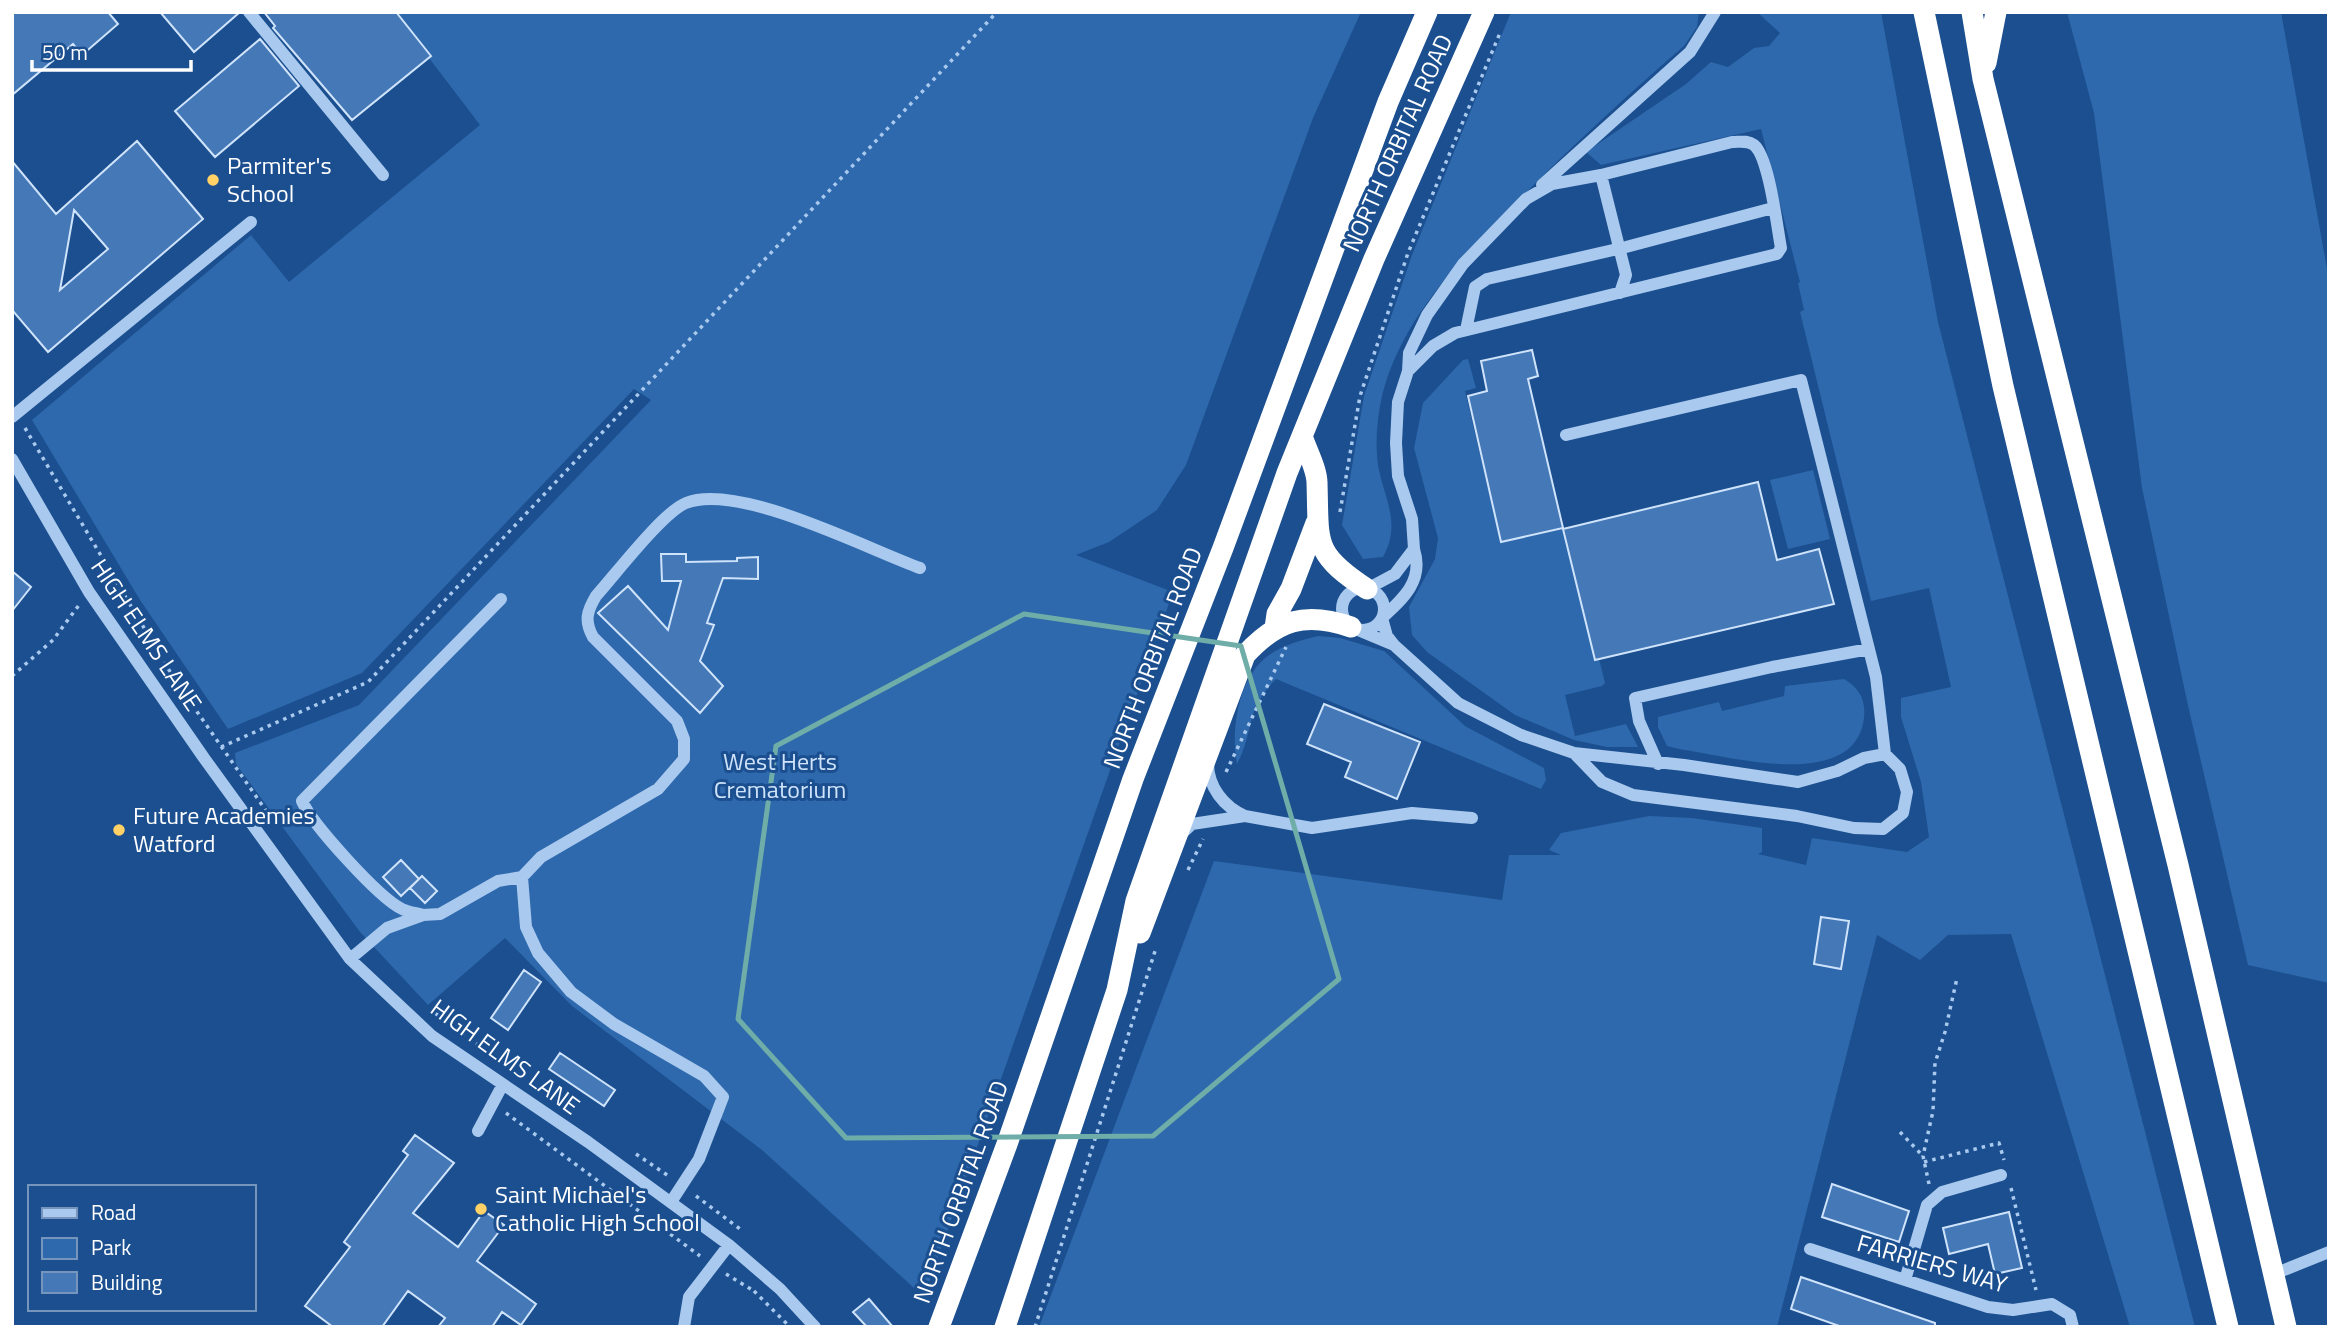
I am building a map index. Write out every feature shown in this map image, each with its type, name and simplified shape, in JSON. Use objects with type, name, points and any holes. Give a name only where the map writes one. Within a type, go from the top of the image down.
[{"type":"highway","name":"NORTH ORBITAL ROAD","points":[[939,1327],[1007,1144],[1133,779],[1223,548],[1374,141],[1427,12]]},
{"type":"highway","name":"NORTH ORBITAL ROAD","points":[[1005,1327],[1117,990],[1136,901],[1302,436],[1374,259],[1485,12]]},
{"type":"highway","points":[[1924,12],[2003,386],[2228,1327]]},
{"type":"highway","points":[[1972,12],[1983,79],[2178,865],[2286,1327]]},
{"type":"highway","points":[[1983,79],[1996,12]]},
{"type":"highway","points":[[1275,628],[1277,614],[1291,589],[1316,523],[1318,482],[1302,436]]},
{"type":"highway","points":[[1316,523],[1327,556],[1346,575],[1367,589]]},
{"type":"highway","points":[[1117,990],[1245,655],[1275,628],[1297,620],[1330,619],[1354,628]]},
{"type":"street","points":[[249,12],[383,175]]},
{"type":"street","points":[[1354,628],[1372,628],[1402,600],[1418,573],[1412,519],[1398,476],[1395,443],[1398,402],[1408,371],[1409,353],[1427,315],[1464,264],[1537,191],[1690,52],[1716,12]]},
{"type":"street","points":[[1408,371],[1444,338],[1466,330],[1777,254],[1781,248],[1763,161],[1756,146],[1746,141],[1552,184],[1537,191]]},
{"type":"street","points":[[1601,175],[1626,275],[1620,293]]},
{"type":"street","points":[[1466,330],[1473,294],[1480,282],[1773,208]]},
{"type":"street","points":[[12,417],[251,222]]},
{"type":"street","points":[[1566,435],[1801,380],[1876,677],[1885,754],[1900,769],[1908,792],[1903,813],[1883,828],[1854,828],[1797,816],[1633,795],[1602,782],[1574,753]]},
{"type":"street","name":"HIGH ELMS LANE","points":[[12,458],[89,593],[204,758],[350,959],[432,1036],[588,1142],[729,1245],[780,1289],[815,1327]]},
{"type":"street","points":[[350,959],[387,928],[423,915],[440,914],[498,881],[522,877],[541,857],[658,789],[684,759],[684,739],[677,722],[593,637],[586,625],[588,609],[596,596],[684,503],[711,498],[737,499],[772,509],[920,568]]},
{"type":"street","points":[[1394,645],[1354,628],[1343,616],[1343,602],[1353,591],[1367,589],[1395,575],[1409,560],[1414,549]]},
{"type":"street","points":[[1367,589],[1380,597],[1387,636],[1394,645],[1458,703],[1521,735],[1574,753],[1684,765],[1798,782],[1837,771],[1864,758],[1885,754]]},
{"type":"street","points":[[423,915],[400,908],[380,891],[309,818],[302,801],[501,599]]},
{"type":"street","points":[[1658,764],[1639,721],[1635,698],[1772,667],[1869,649]]},
{"type":"street","points":[[1209,745],[1208,768],[1218,794],[1226,805],[1245,816]]},
{"type":"street","points":[[1170,851],[1184,830],[1209,820],[1245,816],[1312,828],[1412,813],[1472,817]]},
{"type":"street","points":[[522,877],[526,927],[538,953],[570,992],[614,1024],[704,1076],[723,1097],[699,1159],[671,1202]]},
{"type":"street","points":[[478,1131],[502,1086]]},
{"type":"street","points":[[1905,1280],[1927,1205],[1932,1199],[1942,1192],[2005,1175]]},
{"type":"street","points":[[684,1327],[689,1297],[729,1245]]},
{"type":"street","name":"FARRIERS WAY","points":[[1810,1249],[1988,1307],[2013,1310],[2039,1305],[2061,1307],[2070,1315],[2073,1327]]},
{"type":"street","points":[[2274,1274],[2329,1252]]},
{"type":"path","points":[[204,758],[222,747],[368,682],[997,12]]},
{"type":"path","points":[[1340,513],[1364,383],[1408,253],[1501,30]]},
{"type":"path","points":[[12,676],[53,640],[89,593]]},
{"type":"path","points":[[1218,794],[1287,646],[1298,637],[1297,620]]},
{"type":"path","points":[[1187,872],[1200,850],[1209,820]]},
{"type":"path","points":[[1035,1327],[1158,942]]},
{"type":"path","points":[[1957,978],[1935,1063],[1933,1111],[1924,1162],[1999,1143],[2039,1305]]},
{"type":"path","points":[[493,1103],[713,1266],[754,1292],[790,1327]]},
{"type":"path","points":[[1900,1132],[1923,1156]]},
{"type":"highlighted area","points":[[1024,614],[1241,646],[1339,979],[1153,1136],[846,1138],[738,1019],[776,746]]},
{"type":"green space","name":"West Herts Crematorium","points":[[394,12],[1361,12],[1313,118],[1186,465],[1157,510],[1109,542],[1076,555],[1173,592],[924,1297],[762,1150],[572,1006],[505,938],[428,1005],[360,932],[236,764],[235,753],[359,705],[651,400],[634,389],[362,673],[228,729],[140,600],[32,420],[251,235],[289,282],[480,125]]},
{"type":"green space","points":[[1511,12],[1699,12],[1697,27],[1684,46],[1530,188],[1451,273],[1417,318],[1391,368],[1382,396],[1378,422],[1378,465],[1390,511],[1391,533],[1383,557],[1363,559],[1342,525],[1364,396],[1412,255]]},
{"type":"green space","points":[[1757,12],[1881,12],[1938,322],[2195,1327],[2130,1327],[2011,934],[1948,935],[1920,960],[1877,935],[1777,1327],[1039,1327],[1214,861],[1502,900],[1509,855],[1561,855],[1549,850],[1561,833],[1649,816],[1692,818],[1762,828],[1762,852],[1758,854],[1806,865],[1812,838],[1907,852],[1929,837],[1921,782],[1901,717],[1901,698],[1951,687],[1929,588],[1871,601],[1800,312],[1804,310],[1798,283],[1800,282],[1761,129],[1601,165],[1586,152],[1686,84],[1711,62],[1728,67],[1754,48],[1769,46],[1780,33]]},
{"type":"green space","points":[[2067,12],[2281,12],[2329,280],[2329,983],[2248,965],[2187,701],[2142,488],[2094,113]]},
{"type":"green space","points":[[1468,359],[1476,388],[1465,391],[1501,542],[1563,529],[1595,660],[1599,659],[1605,683],[1565,695],[1575,736],[1626,724],[1638,747],[1607,747],[1574,740],[1515,715],[1427,652],[1412,635],[1409,607],[1435,559],[1438,538],[1414,448],[1423,403],[1463,360]]},
{"type":"green space","points":[[1813,470],[1830,539],[1788,549],[1770,480]]},
{"type":"green space","points":[[1318,636],[1340,638],[1384,651],[1465,726],[1544,768],[1546,780],[1541,789],[1276,679],[1254,711],[1237,764],[1235,739],[1238,712],[1251,674],[1265,658],[1278,649]]},
{"type":"green space","points":[[1844,679],[1854,686],[1860,695],[1864,705],[1864,718],[1855,741],[1838,755],[1814,763],[1757,762],[1679,749],[1667,746],[1658,727],[1658,717],[1719,702],[1722,711],[1784,696],[1785,686]]},
{"type":"building","points":[[12,12],[108,12],[118,24],[82,55],[73,44],[12,95]]},
{"type":"building","points":[[160,12],[240,12],[194,52]]},
{"type":"building","points":[[264,12],[396,12],[431,56],[352,120],[273,28],[275,26]]},
{"type":"building","points":[[260,39],[299,86],[215,157],[175,111]]},
{"type":"building","points":[[137,141],[203,219],[48,352],[12,310],[12,161],[56,214]],"holes":[[[74,210],[108,249],[60,290]]]},
{"type":"building","points":[[1532,350],[1538,376],[1528,379],[1563,528],[1501,542],[1468,396],[1487,391],[1481,361]]},
{"type":"building","points":[[1758,482],[1777,560],[1819,549],[1834,604],[1595,660],[1563,529]]},
{"type":"building","points":[[661,554],[686,554],[686,562],[737,561],[737,558],[758,557],[758,579],[723,578],[707,623],[714,625],[700,661],[723,686],[700,713],[598,613],[628,586],[668,630],[681,581],[662,581]]},
{"type":"building","points":[[12,571],[31,587],[12,611]]},
{"type":"building","points":[[1324,704],[1420,742],[1397,799],[1345,777],[1351,762],[1307,744]]},
{"type":"building","points":[[401,860],[419,879],[401,896],[383,877]]},
{"type":"building","points":[[422,876],[437,891],[425,903],[410,888]]},
{"type":"building","points":[[1821,917],[1849,921],[1841,969],[1814,964]]},
{"type":"building","points":[[524,970],[541,982],[508,1030],[491,1018]]},
{"type":"building","points":[[560,1053],[615,1090],[604,1106],[549,1069]]},
{"type":"building","points":[[415,1135],[454,1163],[413,1213],[458,1247],[484,1211],[504,1225],[477,1261],[536,1304],[521,1325],[502,1312],[492,1327],[438,1327],[445,1318],[408,1291],[382,1327],[333,1327],[305,1306],[350,1247],[344,1242],[408,1155],[403,1151]]},
{"type":"building","points":[[1832,1184],[1909,1211],[1899,1242],[1822,1217]]},
{"type":"building","points":[[2009,1212],[2022,1268],[1995,1274],[1988,1244],[1949,1254],[1943,1228]]},
{"type":"building","points":[[1801,1277],[1935,1323],[1935,1327],[1842,1327],[1791,1309]]},
{"type":"building","points":[[869,1299],[893,1327],[867,1327],[853,1312]]},
{"type":"place","name":"Parmiter's School","points":[[213,180]]},
{"type":"place","name":"Future Academies Watford","points":[[119,830]]},
{"type":"place","name":"Saint Michael's Catholic High School","points":[[481,1209]]}]
